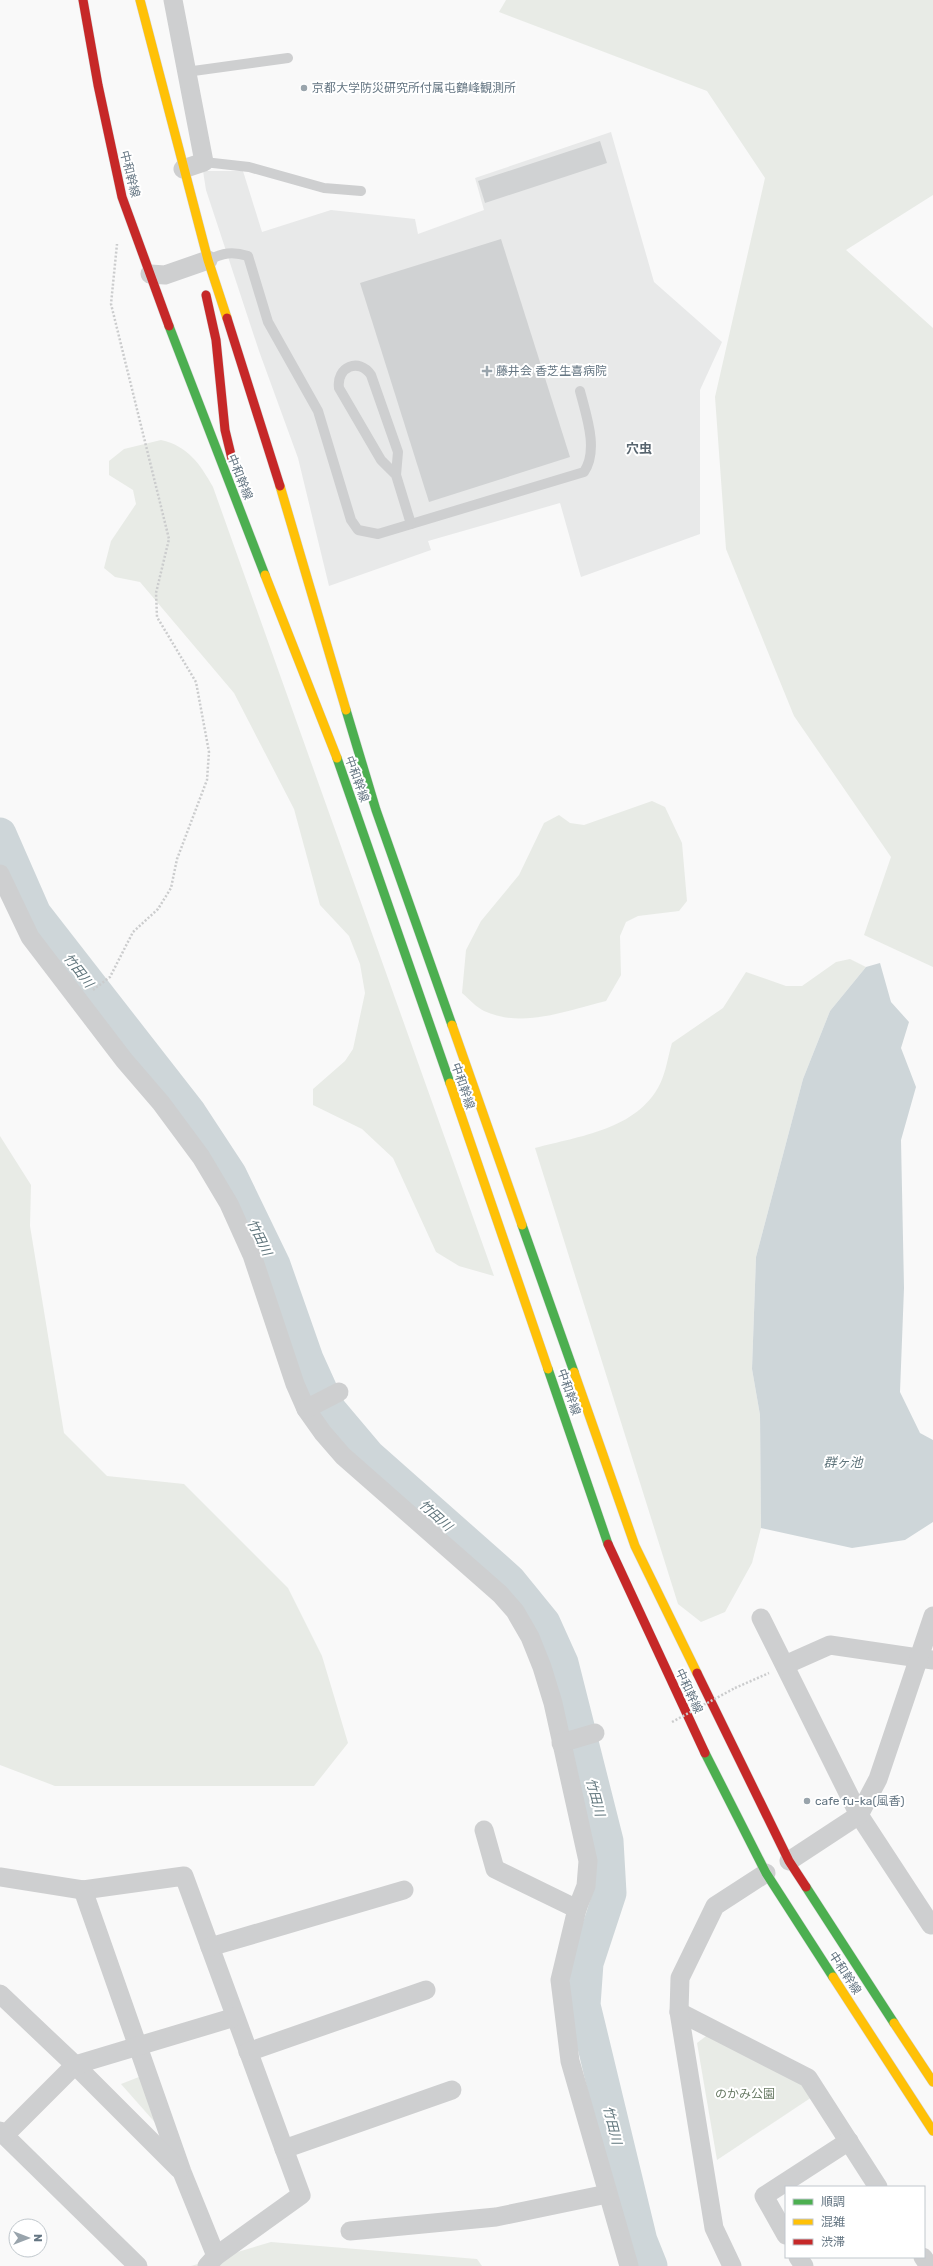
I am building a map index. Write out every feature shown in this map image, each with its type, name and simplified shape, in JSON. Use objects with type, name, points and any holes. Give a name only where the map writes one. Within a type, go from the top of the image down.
[{"type":"main road","name":"中和幹線","points":[[83,0],[98,84],[122,197],[194,394],[237,500],[344,778],[610,1549],[700,1744],[766,1873],[933,2131]]},
{"type":"main road","name":"中和幹線","points":[[140,0],[183,169],[205,267],[269,447],[376,810],[635,1546],[789,1861],[933,2082]]},
{"type":"main road","points":[[205,289],[216,340],[225,430],[236,471],[237,500]]},
{"type":"street","points":[[173,0],[204,162],[183,169]]},
{"type":"street","points":[[150,274],[165,275],[205,267]]},
{"type":"street","points":[[0,874],[30,937],[124,1060],[165,1109],[200,1157],[229,1204],[252,1255],[295,1384],[306,1409],[323,1433],[343,1456],[475,1571],[515,1611],[530,1637],[542,1667],[553,1703],[579,1814],[588,1861],[586,1886],[577,1909],[560,1980],[570,2061],[607,2194],[629,2266]]},
{"type":"street","points":[[306,1409],[339,1392]]},
{"type":"street","points":[[789,1861],[859,1815],[878,1779],[926,1659],[933,1616]]},
{"type":"street","points":[[761,1618],[859,1815],[932,1924]]},
{"type":"street","points":[[785,1665],[830,1644],[926,1659]]},
{"type":"street","points":[[561,1742],[596,1733]]},
{"type":"street","points":[[484,1830],[495,1869],[577,1909]]},
{"type":"street","points":[[732,2266],[714,2228],[679,2012],[680,1978],[715,1906],[766,1873]]},
{"type":"street","points":[[0,1877],[83,1890],[184,1876],[301,2195],[211,2261],[182,2172],[83,1890]]},
{"type":"street","points":[[210,1947],[404,1890]]},
{"type":"street","points":[[248,2052],[426,1990]]},
{"type":"street","points":[[0,1994],[75,2065],[182,2172]]},
{"type":"street","points":[[679,2012],[808,2078],[877,2186]]},
{"type":"street","points":[[138,2266],[2,2133],[75,2065],[235,2017]]},
{"type":"street","points":[[284,2149],[452,2090]]},
{"type":"street","points":[[785,2233],[764,2196],[848,2141]]},
{"type":"street","points":[[350,2231],[496,2216],[607,2194]]},
{"type":"lane","points":[[186,72],[288,58]]},
{"type":"lane","points":[[204,162],[249,167],[324,188],[361,191]]},
{"type":"lane","points":[[205,267],[222,254],[233,251],[248,256],[268,322],[318,411],[350,520],[358,530],[370,534],[378,534],[584,472],[590,464],[590,452],[588,425],[580,391]]},
{"type":"lane","points":[[396,475],[381,460],[339,388],[339,376],[346,368],[352,365],[363,366],[371,375],[398,452],[396,475],[411,524]]},
{"type":"path","points":[[110,977],[133,932],[158,909],[171,888],[177,859],[207,780],[209,752],[196,682],[157,617],[156,593],[169,539],[111,304],[118,243]]},
{"type":"path","points":[[672,1722],[735,1688],[785,1665]]},
{"type":"shaded area","name":"藤井会 香芝生喜病院","points":[[611,132],[654,282],[722,342],[700,390],[700,534],[581,577],[560,503],[428,541],[431,550],[329,586],[298,458],[259,351],[206,190],[203,171],[243,171],[262,232],[331,210],[415,219],[418,234],[484,210],[475,178]]},
{"type":"green space","points":[[506,0],[933,0],[933,195],[846,250],[933,328],[933,967],[864,935],[891,857],[794,716],[726,549],[715,397],[765,178],[707,91],[499,12]]},
{"type":"green space","points":[[161,440],[186,451],[198,464],[213,487],[494,1276],[459,1266],[436,1252],[393,1158],[362,1129],[313,1105],[313,1089],[345,1061],[353,1049],[365,993],[360,964],[349,936],[320,905],[294,809],[234,693],[140,582],[115,577],[104,568],[111,541],[136,504],[133,490],[109,475],[109,461],[124,449]]},
{"type":"green space","points":[[652,801],[665,807],[682,843],[687,901],[679,911],[638,916],[626,922],[620,936],[621,975],[606,1001],[545,1016],[514,1018],[499,1016],[484,1011],[462,993],[466,950],[481,921],[519,875],[544,823],[559,815],[570,823],[584,825]]},
{"type":"green space","points":[[850,959],[866,967],[830,1011],[803,1079],[756,1257],[752,1369],[760,1415],[761,1528],[752,1563],[725,1612],[701,1622],[678,1604],[535,1148],[588,1135],[605,1129],[637,1112],[650,1099],[660,1084],[672,1043],[723,1008],[746,972],[786,986],[802,986],[836,962]]},
{"type":"green space","points":[[0,1136],[31,1185],[30,1226],[64,1433],[107,1476],[184,1484],[288,1588],[322,1656],[348,1743],[314,1786],[55,1786],[0,1765]]},
{"type":"green space","name":"のかみ公園","points":[[710,2033],[803,2080],[812,2097],[717,2160],[697,2043]]},
{"type":"green space","points":[[144,2075],[167,2136],[121,2084]]},
{"type":"green space","points":[[271,2242],[477,2259],[482,2266],[191,2266]]},
{"type":"water","name":"群ヶ池","points":[[880,963],[891,1002],[909,1022],[901,1048],[916,1087],[901,1140],[904,1288],[900,1392],[920,1433],[933,1440],[933,1522],[905,1540],[852,1548],[761,1528],[760,1415],[752,1369],[756,1257],[803,1079],[830,1011],[866,967]]},
{"type":"building","points":[[600,141],[607,163],[485,203],[478,181]]},
{"type":"building","points":[[501,239],[570,457],[429,502],[360,283]]},
{"type":"waterway","name":"竹田川","points":[[0,834],[35,914],[190,1113],[230,1174],[274,1265],[307,1359],[330,1410],[368,1455],[509,1580],[544,1623],[562,1663],[607,1841],[610,1893],[587,1963],[584,2005],[641,2241],[651,2266]]},
{"type":"traffic: fast","points":[[169,326],[265,575]]},
{"type":"traffic: fast","points":[[346,710],[376,810],[452,1025]]},
{"type":"traffic: fast","points":[[337,758],[450,1083]]},
{"type":"traffic: fast","points":[[522,1225],[574,1372]]},
{"type":"traffic: fast","points":[[548,1369],[608,1544]]},
{"type":"traffic: fast","points":[[705,1753],[766,1873],[833,1977]]},
{"type":"traffic: fast","points":[[806,1887],[894,2023]]},
{"type":"traffic: slow","points":[[140,0],[208,260],[227,318]]},
{"type":"traffic: slow","points":[[280,486],[346,710]]},
{"type":"traffic: slow","points":[[265,575],[337,758]]},
{"type":"traffic: slow","points":[[452,1025],[522,1225]]},
{"type":"traffic: slow","points":[[450,1083],[548,1369]]},
{"type":"traffic: slow","points":[[574,1372],[635,1546],[697,1673]]},
{"type":"traffic: slow","points":[[833,1977],[933,2131]]},
{"type":"traffic: slow","points":[[894,2023],[933,2082]]},
{"type":"traffic: jam","points":[[83,0],[98,85],[122,197],[169,326]]},
{"type":"traffic: jam","points":[[206,295],[216,340],[225,430],[232,459]]},
{"type":"traffic: jam","points":[[227,318],[280,486]]},
{"type":"traffic: jam","points":[[608,1544],[705,1753]]},
{"type":"traffic: jam","points":[[697,1673],[789,1861],[806,1887]]},
{"type":"place","name":"京都大学防災研究所付属屯鶴峰観測所","points":[[304,88]]},
{"type":"place","name":"藤井会 香芝生喜病院","points":[[487,371]]},
{"type":"place","name":"cafe fu-ka(風香)","points":[[807,1801]]},
{"type":"district","name":"穴虫","points":[[639,448]]}]
